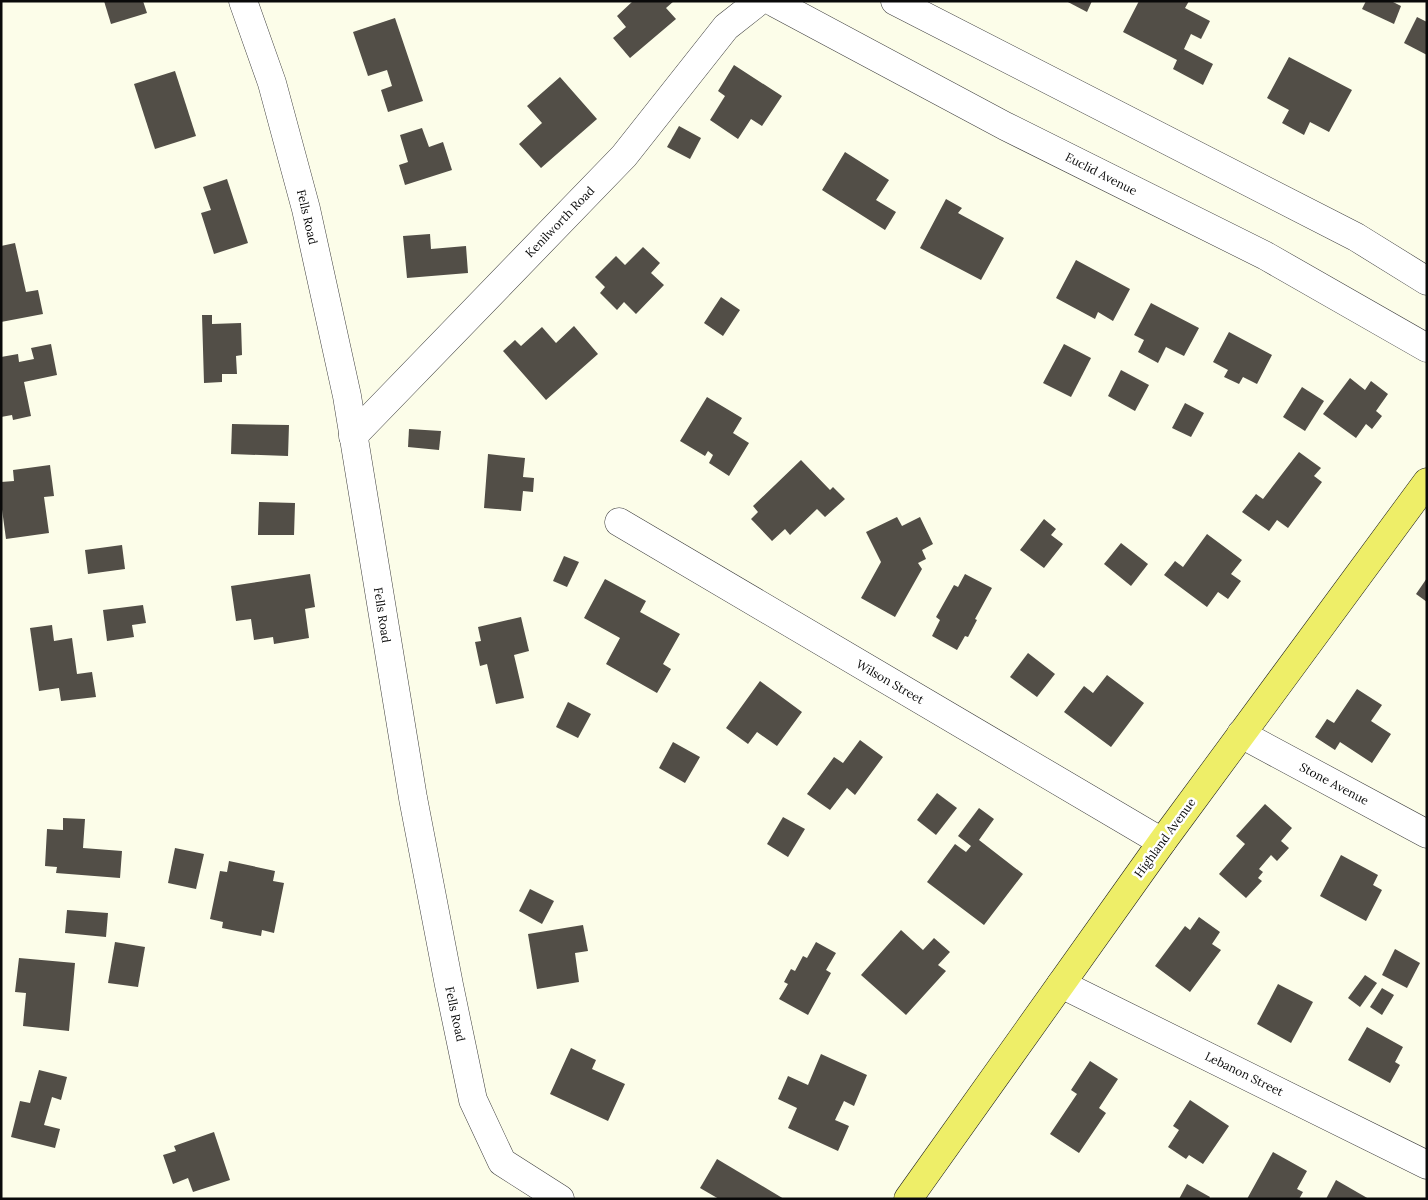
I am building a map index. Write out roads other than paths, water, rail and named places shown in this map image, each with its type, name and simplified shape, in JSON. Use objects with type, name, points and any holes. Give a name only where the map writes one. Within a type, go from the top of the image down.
[{"type":"main road","name":"Highland Avenue","points":[[908,1199],[1162,842],[1427,482]]},
{"type":"street","name":"Fells Road","points":[[243,1],[272,82],[306,209],[347,396],[412,798],[473,1100],[502,1162],[560,1199]]},
{"type":"street","name":"Kenilworth Road","points":[[353,436],[624,156],[726,27],[759,1]]},
{"type":"street","name":"Euclid Avenue","points":[[776,1],[775,3],[784,8],[1006,126],[1266,256],[1427,348]]},
{"type":"street","points":[[895,1],[1084,100],[1356,237],[1427,281]]},
{"type":"street","name":"Wilson Street","points":[[619,522],[1162,842]]},
{"type":"street","name":"Stone Avenue","points":[[1241,734],[1427,834]]},
{"type":"street","name":"Lebanon Street","points":[[1061,984],[1427,1165]]}]
